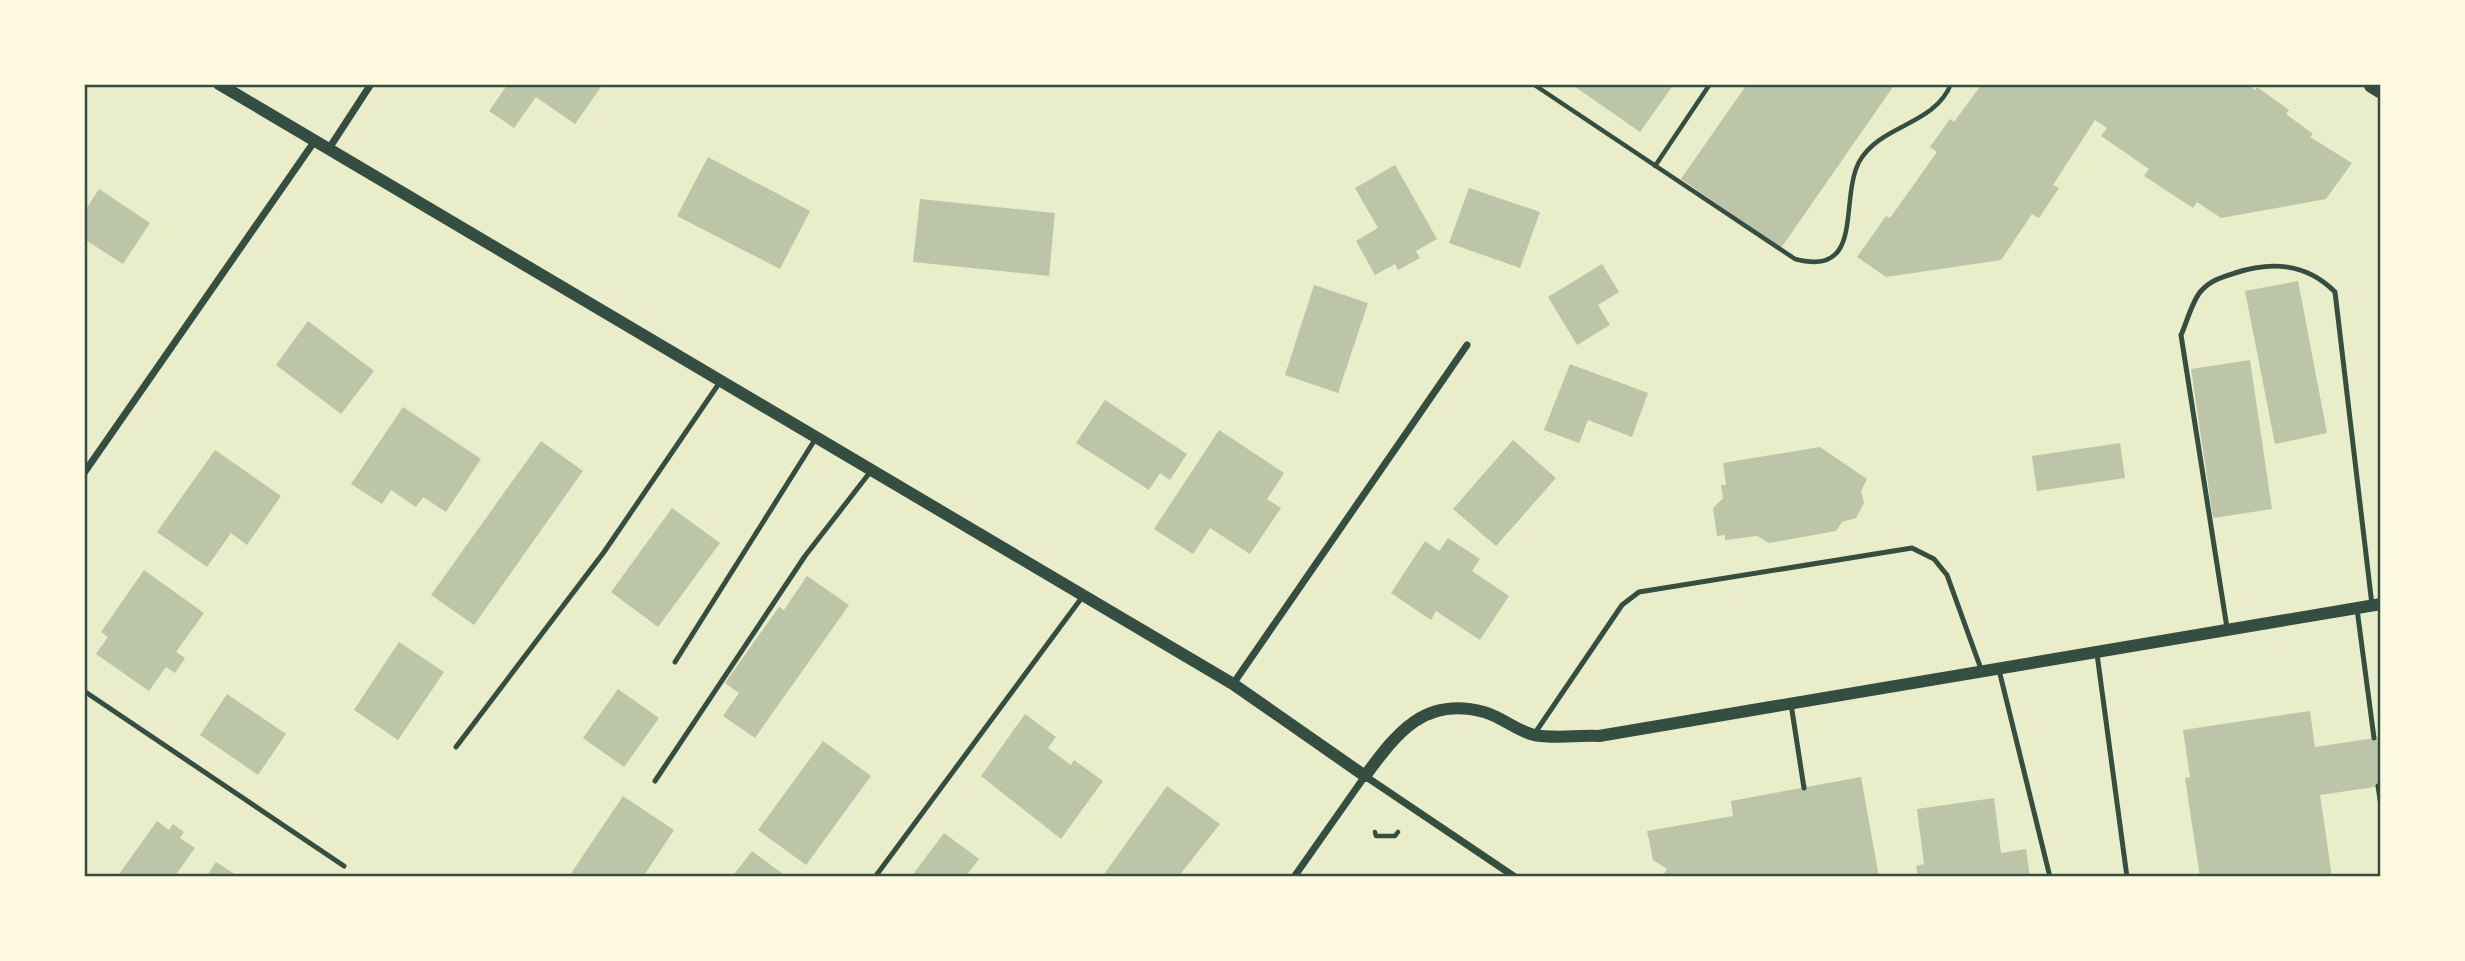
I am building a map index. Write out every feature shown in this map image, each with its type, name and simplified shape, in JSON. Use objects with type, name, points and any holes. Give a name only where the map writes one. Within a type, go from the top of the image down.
[{"type":"highway","points":[[2374,84],[2381,89]]},
{"type":"street","points":[[219,84],[1233,684],[1515,877]]},
{"type":"street","points":[[328,150],[371,84]]},
{"type":"street","points":[[84,473],[314,142]]},
{"type":"street","points":[[1233,684],[1467,345]]},
{"type":"street","points":[[1294,877],[1399,732],[1429,712],[1452,709],[1485,712],[1534,735],[1600,736],[1981,669],[2376,605]]},
{"type":"lane","points":[[2227,628],[2181,335],[2199,292],[2215,279],[2256,266],[2289,265],[2323,280],[2335,292],[2376,605]]},
{"type":"lane","points":[[456,747],[604,552],[720,382]]},
{"type":"lane","points":[[675,662],[816,438]]},
{"type":"lane","points":[[655,781],[805,556],[871,471]]},
{"type":"lane","points":[[1534,735],[1622,605],[1639,592],[1912,548],[1934,559],[1947,575],[1981,669]]},
{"type":"lane","points":[[875,877],[1083,596]]},
{"type":"lane","points":[[2357,608],[2374,738]]},
{"type":"lane","points":[[2096,650],[2127,877]]},
{"type":"lane","points":[[1998,667],[2050,877]]},
{"type":"lane","points":[[84,691],[344,866]]},
{"type":"lane","points":[[1791,702],[1804,788]]},
{"type":"lane","points":[[2378,786],[2381,806]]},
{"type":"path","points":[[1532,84],[1796,259],[1813,264],[1829,261],[1840,250],[1846,235],[1849,188],[1868,147],[1880,137],[1931,111],[1943,100],[1951,84]]},
{"type":"path","points":[[1655,166],[1710,84]]},
{"type":"path","points":[[1375,832],[1376,836],[1395,835],[1398,832]]},
{"type":"building","points":[[508,84],[603,84],[575,124],[536,97],[514,128],[489,111]]},
{"type":"building","points":[[1571,84],[1674,84],[1640,132]]},
{"type":"building","points":[[1747,84],[1895,84],[1781,248],[1681,179]]},
{"type":"building","points":[[1982,84],[2246,84],[2255,90],[2257,87],[2289,110],[2286,114],[2313,134],[2310,137],[2352,163],[2326,199],[2221,218],[2197,202],[2193,208],[2144,176],[2149,169],[2101,136],[2107,128],[2095,120],[2053,185],[2059,188],[2039,218],[2032,214],[2001,260],[1886,277],[1857,257],[1886,216],[1890,218],[1937,152],[1930,147],[1950,119],[1954,122]]},
{"type":"building","points":[[708,157],[810,211],[780,269],[677,216]]},
{"type":"building","points":[[1395,165],[1437,239],[1416,251],[1420,258],[1398,270],[1395,264],[1375,275],[1356,241],[1378,228],[1355,188]]},
{"type":"building","points":[[1469,188],[1540,212],[1520,268],[1449,243]]},
{"type":"building","points":[[99,189],[150,223],[123,264],[84,239],[84,212]]},
{"type":"building","points":[[920,199],[1055,213],[1049,276],[913,262]]},
{"type":"building","points":[[1602,264],[1619,292],[1598,305],[1610,325],[1577,345],[1548,297]]},
{"type":"building","points":[[2298,281],[2327,433],[2275,444],[2245,291]]},
{"type":"building","points":[[1314,285],[1368,303],[1338,393],[1285,375]]},
{"type":"building","points":[[308,321],[374,371],[341,414],[276,365]]},
{"type":"building","points":[[2250,360],[2272,509],[2213,518],[2191,369]]},
{"type":"building","points":[[1570,364],[1648,393],[1632,437],[1588,420],[1579,443],[1544,430]]},
{"type":"building","points":[[1105,400],[1187,454],[1170,480],[1160,473],[1149,490],[1076,443]]},
{"type":"building","points":[[403,407],[481,459],[446,512],[423,497],[416,507],[391,490],[382,504],[351,484]]},
{"type":"building","points":[[1219,430],[1284,473],[1267,499],[1281,508],[1250,554],[1210,528],[1193,554],[1154,529]]},
{"type":"building","points":[[1513,440],[1556,478],[1496,546],[1453,509]]},
{"type":"building","points":[[541,441],[583,471],[474,625],[431,595]]},
{"type":"building","points":[[2120,443],[2125,478],[2037,491],[2032,456]]},
{"type":"building","points":[[1820,447],[1867,479],[1861,491],[1864,503],[1856,518],[1842,522],[1836,531],[1769,543],[1757,536],[1725,540],[1725,535],[1717,536],[1713,508],[1723,498],[1721,485],[1726,485],[1723,463]]},
{"type":"building","points":[[215,450],[281,496],[247,545],[231,533],[207,567],[157,532]]},
{"type":"building","points":[[672,508],[720,543],[658,627],[611,592]]},
{"type":"building","points":[[1448,538],[1480,559],[1472,571],[1509,596],[1480,640],[1436,611],[1431,620],[1391,593],[1425,541],[1439,551]]},
{"type":"building","points":[[144,570],[204,613],[176,652],[185,658],[175,673],[166,667],[149,691],[96,654],[108,637],[101,632]]},
{"type":"building","points":[[807,576],[849,605],[755,738],[723,716],[739,693],[725,683],[779,607],[784,610]]},
{"type":"building","points":[[399,642],[444,672],[398,740],[354,710]]},
{"type":"building","points":[[618,689],[659,718],[624,767],[583,738]]},
{"type":"building","points":[[227,694],[286,734],[258,775],[200,735]]},
{"type":"building","points":[[2310,711],[2315,747],[2381,737],[2381,786],[2320,795],[2332,877],[2200,877],[2185,778],[2190,777],[2183,730]]},
{"type":"building","points":[[1025,714],[1056,737],[1048,748],[1071,765],[1074,760],[1103,781],[1061,839],[981,776]]},
{"type":"building","points":[[823,741],[871,776],[806,865],[758,830]]},
{"type":"building","points":[[1861,777],[1879,877],[1662,877],[1667,869],[1653,860],[1647,831],[1733,816],[1731,801]]},
{"type":"building","points":[[1167,786],[1220,824],[1178,877],[1102,877]]},
{"type":"building","points":[[623,796],[674,830],[643,877],[572,877],[570,875]]},
{"type":"building","points":[[1994,798],[2001,853],[2026,849],[2030,877],[1918,877],[1916,866],[1924,864],[1917,809]]},
{"type":"building","points":[[157,821],[169,830],[173,824],[184,832],[180,838],[195,848],[174,877],[117,877]]},
{"type":"building","points":[[944,833],[979,859],[965,877],[911,877]]},
{"type":"building","points":[[752,851],[787,877],[732,877]]},
{"type":"building","points":[[216,862],[239,877],[206,877]]}]
